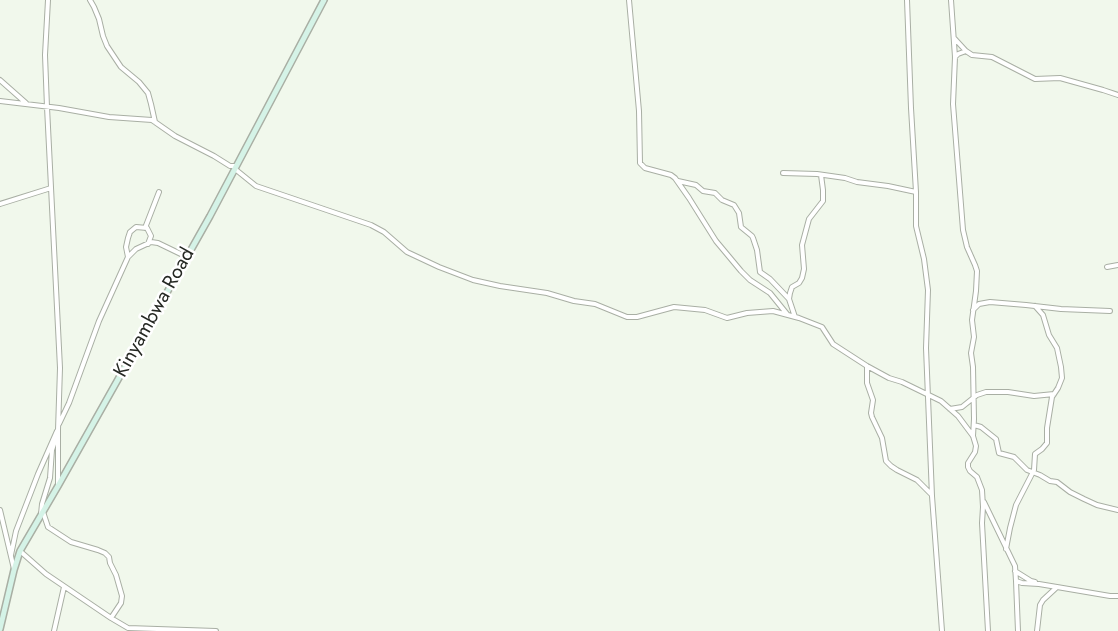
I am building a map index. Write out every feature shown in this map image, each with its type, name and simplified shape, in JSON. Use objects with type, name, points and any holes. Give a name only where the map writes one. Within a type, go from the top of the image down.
[{"type":"street","points":[[48,0],[45,54],[46,106],[60,368],[58,486]]},
{"type":"street","points":[[90,0],[99,19],[107,46],[121,67],[139,82],[148,93],[155,122]]},
{"type":"street","name":"Kinyambwa Road","points":[[0,629],[20,550],[187,257],[324,0]]},
{"type":"street","points":[[629,0],[639,111],[640,163],[645,168],[671,175],[678,181],[713,236],[741,271],[750,280],[770,293],[788,315]]},
{"type":"street","points":[[907,0],[916,226],[924,259],[928,290],[926,348],[932,496],[942,631]]},
{"type":"street","points":[[951,0],[955,57],[954,104],[963,230],[967,247],[977,271],[972,320],[974,337],[971,353],[974,397],[973,436]]},
{"type":"street","points":[[954,38],[972,55],[992,57],[1035,79],[1060,78],[1118,95]]},
{"type":"street","points":[[955,57],[966,51]]},
{"type":"street","points":[[0,80],[27,104]]},
{"type":"street","points":[[0,101],[155,122],[175,136],[230,166],[236,167],[256,186],[371,224],[384,232],[407,252],[473,280],[595,304],[627,317],[637,317],[674,307],[705,310],[727,318],[747,313],[773,312],[795,317],[822,327],[833,344],[867,366],[941,401],[958,416],[973,436],[976,452],[968,463],[968,467],[980,482],[983,500],[982,523],[988,631]]},
{"type":"street","points":[[783,173],[844,178],[916,192]]},
{"type":"street","points":[[789,299],[792,287],[799,284],[802,278],[804,269],[802,245],[809,219],[823,202],[821,175]]},
{"type":"street","points":[[678,181],[696,185],[703,191],[715,193],[722,200],[734,205],[739,213],[741,226],[753,238],[760,272],[770,279],[789,299],[795,317]]},
{"type":"street","points":[[0,204],[51,188]]},
{"type":"street","points":[[145,228],[159,192]]},
{"type":"street","points":[[128,257],[126,247],[130,232],[136,227],[147,228],[151,236],[148,244]]},
{"type":"street","points":[[11,555],[16,530],[100,321],[128,257],[136,249],[152,242],[187,257]]},
{"type":"street","points":[[1107,267],[1118,265]]},
{"type":"street","points":[[973,310],[983,302],[1069,310],[1110,311]]},
{"type":"street","points":[[1006,549],[1016,505],[1033,472],[1035,454],[1047,443],[1047,428],[1052,397],[1062,378],[1059,354],[1049,335],[1043,315],[1035,306]]},
{"type":"street","points":[[867,366],[867,383],[873,400],[871,413],[882,438],[886,461],[897,470],[917,480],[931,492],[932,496]]},
{"type":"street","points":[[950,409],[962,407],[980,393],[1004,392],[1028,396],[1054,394]]},
{"type":"street","points":[[974,425],[981,427],[996,439],[1000,453],[1014,458],[1026,470],[1060,484],[1070,492],[1097,505],[1118,510]]},
{"type":"street","points":[[58,429],[52,450],[50,478],[42,504],[42,514],[48,527],[71,542],[98,550],[109,557],[122,596],[121,603],[111,618]]},
{"type":"street","points":[[983,500],[1014,566],[1018,631]]},
{"type":"street","points":[[0,510],[14,570]]},
{"type":"street","points":[[20,550],[46,574],[128,630],[216,631]]},
{"type":"street","points":[[1015,571],[1039,584]]},
{"type":"street","points":[[1016,581],[1118,596]]},
{"type":"street","points":[[54,631],[64,587]]},
{"type":"street","points":[[1037,631],[1040,605],[1057,587]]}]
